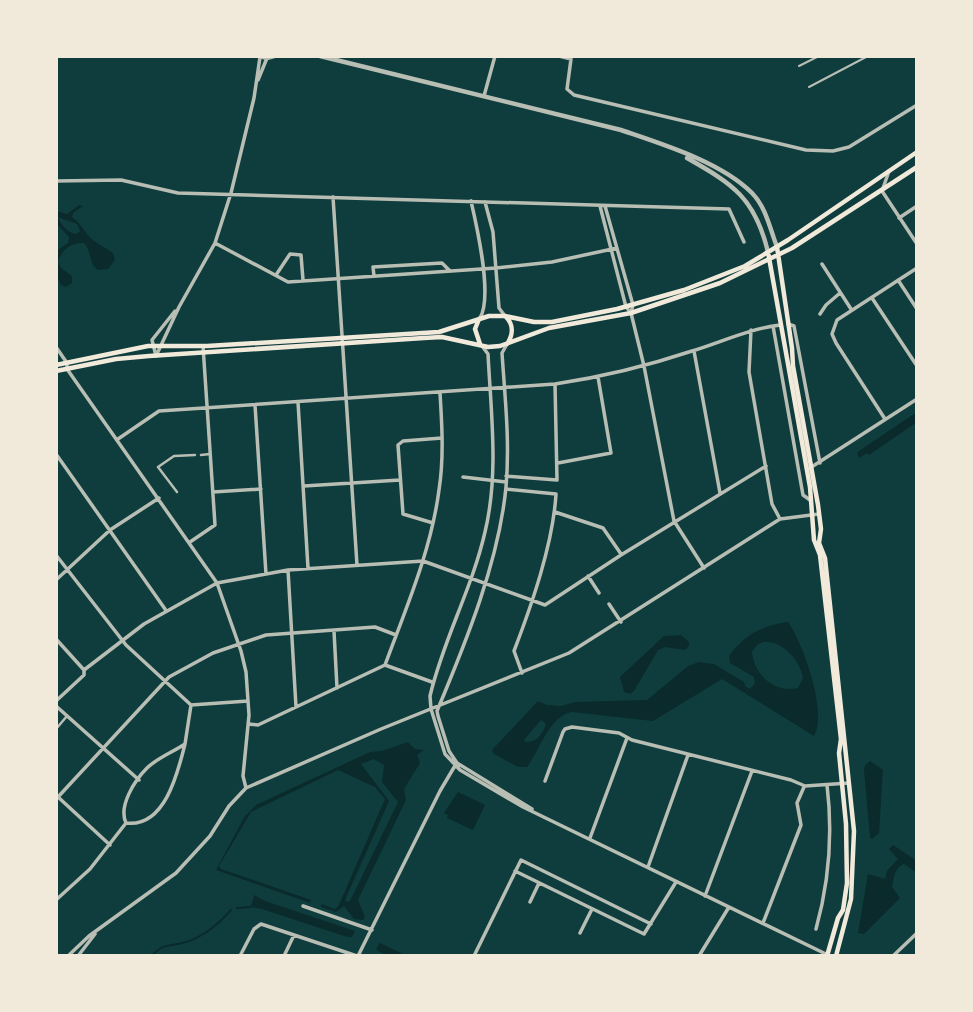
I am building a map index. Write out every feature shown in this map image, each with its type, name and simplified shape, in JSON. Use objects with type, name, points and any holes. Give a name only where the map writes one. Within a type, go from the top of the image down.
[{"type":"main road","points":[[56,364],[67,366],[116,359],[203,354],[447,331],[480,319],[505,316],[534,322],[552,322],[626,307],[705,282],[744,266],[777,247],[917,152]]},
{"type":"main road","points":[[56,372],[67,366],[152,346],[442,337],[481,345],[507,344],[550,328],[631,313],[720,283],[769,261],[917,167]]},
{"type":"main road","points":[[777,247],[810,469],[815,545],[820,555],[841,739],[839,753],[846,824],[847,883],[843,909],[828,956]]},
{"type":"main road","points":[[768,252],[780,325],[819,514],[819,539],[825,558],[849,783],[854,864],[851,899],[836,956]]},
{"type":"main road","points":[[505,316],[511,326],[512,336],[507,344]]},
{"type":"main road","points":[[480,319],[475,329],[481,345]]},
{"type":"main road","points":[[780,325],[788,324]]},
{"type":"street","points":[[257,82],[259,56],[275,56]]},
{"type":"street","points":[[320,56],[621,130],[662,143],[736,180],[753,194],[767,218],[777,247]]},
{"type":"street","points":[[484,96],[495,56]]},
{"type":"street","points":[[559,56],[571,59],[567,89],[574,94],[806,150],[833,151],[849,147],[917,105]]},
{"type":"street","points":[[156,356],[179,306],[215,243],[231,193],[257,82],[267,58]]},
{"type":"street","points":[[662,143],[713,173],[747,201],[763,233],[768,252]]},
{"type":"street","points":[[890,169],[882,191],[917,243]]},
{"type":"street","points":[[56,181],[121,180],[178,193],[729,209],[744,242]]},
{"type":"street","points":[[333,197],[357,565]]},
{"type":"street","points":[[471,201],[479,234],[483,269],[485,309],[480,319]]},
{"type":"street","points":[[485,202],[492,232],[499,308],[505,316]]},
{"type":"street","points":[[603,206],[626,307],[631,313],[644,366],[674,521],[704,568]]},
{"type":"street","points":[[899,218],[917,206]]},
{"type":"street","points":[[215,243],[288,282],[496,268],[552,262],[614,249]]},
{"type":"street","points":[[614,249],[633,305],[631,313]]},
{"type":"street","points":[[276,275],[286,257],[290,254],[301,255],[303,281]]},
{"type":"street","points":[[374,276],[373,267],[442,263],[450,271]]},
{"type":"street","points":[[822,264],[852,310]]},
{"type":"street","points":[[886,419],[833,339],[833,329],[837,320],[917,268]]},
{"type":"street","points":[[898,280],[917,309]]},
{"type":"street","points":[[820,314],[840,293]]},
{"type":"street","points":[[872,297],[917,366]]},
{"type":"street","points":[[156,356],[152,346],[154,337],[179,306]]},
{"type":"street","points":[[788,324],[794,326],[820,463]]},
{"type":"street","points":[[118,439],[159,411],[555,384],[644,366],[751,330],[780,325]]},
{"type":"street","points":[[772,326],[803,495],[810,500]]},
{"type":"street","points":[[751,330],[749,372],[772,504],[780,519]]},
{"type":"street","points":[[456,764],[438,716],[485,584],[498,537],[506,489],[508,435],[502,353],[507,344]]},
{"type":"street","points":[[481,345],[488,354],[494,447],[492,481],[486,531],[430,696],[431,709],[445,754],[456,764],[537,812],[828,956]]},
{"type":"street","points":[[190,542],[215,525],[203,346]]},
{"type":"street","points":[[56,347],[217,583],[246,672],[249,701],[243,776],[246,788]]},
{"type":"street","points":[[694,351],[720,494]]},
{"type":"street","points":[[558,463],[611,453],[598,377]]},
{"type":"street","points":[[506,476],[557,480],[555,384]]},
{"type":"street","points":[[248,724],[258,725],[385,665],[424,561],[434,523],[442,438],[440,393]]},
{"type":"street","points":[[810,469],[917,399]]},
{"type":"street","points":[[298,402],[308,568]]},
{"type":"street","points":[[255,405],[267,574]]},
{"type":"street","points":[[434,523],[402,514],[399,442],[442,438]]},
{"type":"street","points":[[56,454],[166,610]]},
{"type":"street","points":[[201,455],[210,454]]},
{"type":"street","points":[[177,492],[158,467],[174,456],[195,455]]},
{"type":"street","points":[[139,780],[102,749],[56,703],[84,675],[84,670],[121,640],[166,610],[217,583],[288,570],[424,561],[545,605],[674,521],[680,520],[766,466]]},
{"type":"street","points":[[463,477],[506,482]]},
{"type":"street","points":[[303,486],[400,480]]},
{"type":"street","points":[[212,492],[261,489]]},
{"type":"street","points":[[506,489],[556,494],[555,512],[533,601],[514,651],[522,673]]},
{"type":"street","points":[[56,580],[110,530],[159,498]]},
{"type":"street","points":[[555,512],[603,528],[621,555]]},
{"type":"street","points":[[68,956],[176,873],[203,845],[229,806],[246,788],[569,653],[780,519],[819,514]]},
{"type":"street","points":[[56,555],[121,640],[191,705],[249,701]]},
{"type":"street","points":[[288,570],[296,707]]},
{"type":"street","points":[[588,576],[600,593]]},
{"type":"street","points":[[609,604],[621,622]]},
{"type":"street","points":[[110,845],[57,797],[164,681],[182,668],[213,653],[266,635],[375,627],[396,635]]},
{"type":"street","points":[[334,630],[337,688]]},
{"type":"street","points":[[56,639],[84,670]]},
{"type":"street","points":[[385,665],[433,683]]},
{"type":"street","points":[[126,822],[139,823],[156,811],[173,788],[185,744],[191,705]]},
{"type":"street","points":[[56,729],[68,716]]},
{"type":"street","points":[[545,781],[563,732],[572,727],[619,733],[627,738],[791,780],[805,786],[849,783]]},
{"type":"street","points":[[589,839],[627,738]]},
{"type":"street","points":[[126,822],[123,812],[129,793],[147,768],[185,744]]},
{"type":"street","points":[[648,867],[688,755]]},
{"type":"street","points":[[240,956],[256,925],[261,924],[358,956],[440,790],[456,764]]},
{"type":"street","points":[[705,896],[752,771]]},
{"type":"street","points":[[816,929],[828,864],[830,830],[827,785]]},
{"type":"street","points":[[763,923],[801,825],[797,803],[805,786]]},
{"type":"street","points":[[56,900],[90,869],[126,822]]},
{"type":"street","points":[[474,956],[521,860],[651,924]]},
{"type":"street","points":[[515,872],[644,934],[677,882]]},
{"type":"street","points":[[530,902],[539,883]]},
{"type":"street","points":[[303,906],[372,930]]},
{"type":"street","points":[[701,955],[729,907]]},
{"type":"street","points":[[580,933],[592,909]]},
{"type":"street","points":[[78,956],[99,930]]},
{"type":"street","points":[[893,956],[917,933]]},
{"type":"street","points":[[284,956],[294,935]]},
{"type":"lane","points":[[799,66],[818,56]]},
{"type":"lane","points":[[809,87],[868,56]]},
{"type":"water","points":[[79,205],[83,206],[73,213],[72,217],[93,240],[113,253],[115,260],[108,269],[98,270],[84,243],[71,245],[58,261],[60,267],[72,276],[72,283],[66,287],[61,285],[56,273],[56,251],[68,243],[69,237],[56,223],[56,211],[67,214]],"holes":[[[58,217],[77,224],[80,231],[76,234],[65,228]]]},
{"type":"water","points":[[917,412],[917,422],[869,455],[867,453],[859,458],[859,451]]},
{"type":"water","points":[[788,622],[807,661],[818,711],[818,725],[814,736],[722,679],[653,721],[572,712],[564,715],[551,727],[527,767],[518,767],[494,754],[492,750],[538,701],[561,706],[575,702],[647,700],[688,666],[699,662],[714,664],[744,682],[750,689],[755,683],[754,677],[730,663],[729,656],[748,637],[779,623]],"holes":[[[763,642],[777,644],[794,658],[803,678],[798,688],[781,688],[761,675],[752,652]],[[541,720],[546,724],[541,735],[533,741],[525,742]]]},
{"type":"water","points":[[681,635],[689,642],[685,650],[665,647],[658,650],[634,691],[630,694],[624,692],[620,677],[664,636]]},
{"type":"water","points":[[408,742],[415,749],[424,750],[417,755],[420,763],[404,789],[406,800],[358,900],[365,917],[363,920],[354,919],[344,906],[336,912],[321,907],[322,904],[334,909],[338,907],[385,799],[375,787],[338,770],[251,812],[219,866],[221,869],[311,900],[310,903],[216,870],[245,816],[256,805],[370,752]],"holes":[[[374,759],[384,765],[382,782],[398,802],[350,901],[347,902],[345,900],[389,801],[361,764]]]},
{"type":"water","points":[[870,761],[883,770],[879,833],[872,839],[864,770]]},
{"type":"water","points":[[458,792],[485,805],[473,830],[447,818],[448,815],[444,813]]},
{"type":"water","points":[[893,845],[917,861],[917,873],[904,864],[898,868],[892,887],[900,898],[864,934],[858,933],[868,874],[885,879],[887,871],[898,859],[889,849]]},
{"type":"water","points":[[254,895],[355,931],[352,937],[347,937],[251,907]]},
{"type":"water","points":[[380,943],[407,956],[390,956],[383,953],[376,949]]},
{"type":"waterway","points":[[237,908],[251,907]]},
{"type":"waterway","points":[[151,956],[164,947],[199,937],[231,910]]}]
